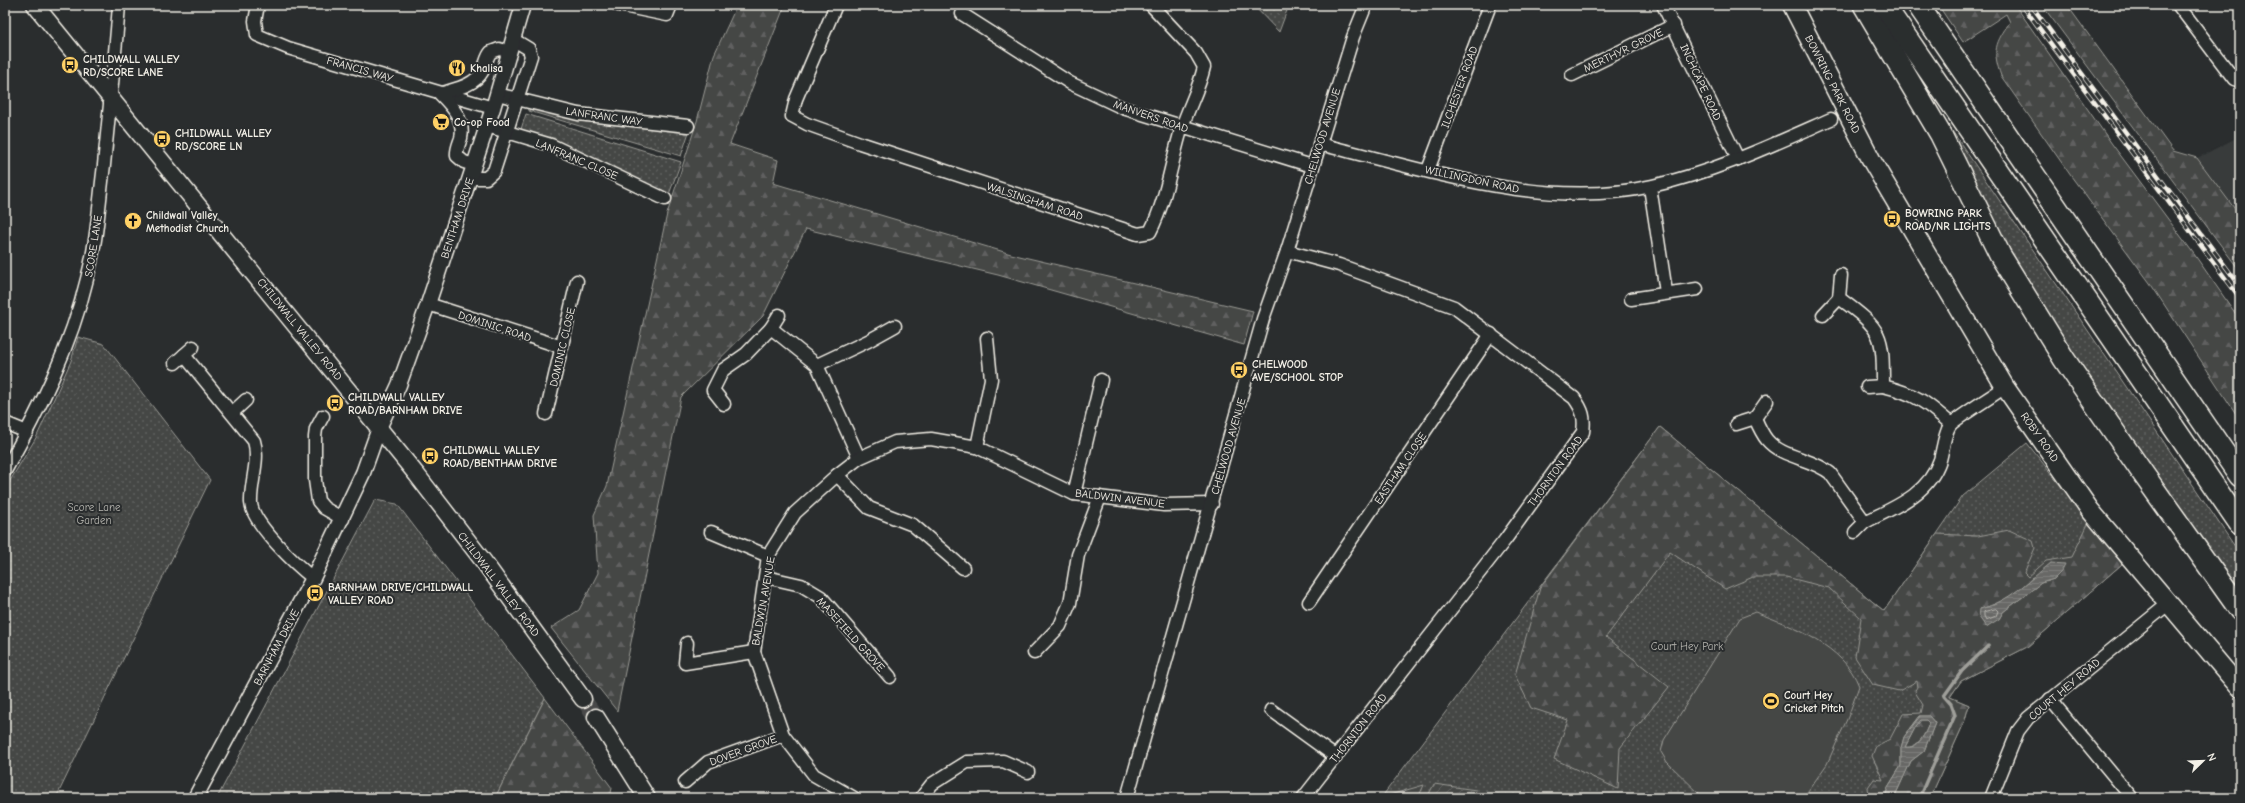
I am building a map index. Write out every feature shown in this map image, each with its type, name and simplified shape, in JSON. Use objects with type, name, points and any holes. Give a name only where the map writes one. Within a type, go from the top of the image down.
[{"type":"highway","points":[[1864,5],[1941,135],[2000,255],[2060,352],[2144,475],[2240,610]]},
{"type":"highway","points":[[1884,5],[2240,524]]},
{"type":"highway","points":[[1918,5],[2240,476]]},
{"type":"highway","points":[[2185,396],[2240,470]]},
{"type":"main road","name":"CHILDWALL VALLEY ROAD","points":[[36,5],[112,101],[235,248],[379,428],[484,562],[583,698]]},
{"type":"main road","name":"BOWRING PARK ROAD","points":[[1792,5],[1873,162]]},
{"type":"main road","name":"ROBY ROAD","points":[[1873,162],[2006,388],[2090,510],[2240,688]]},
{"type":"main road","points":[[596,718],[647,798]]},
{"type":"street","name":"SCORE LANE","points":[[5,471],[27,432],[62,355],[87,280],[97,227],[112,101],[119,5]]},
{"type":"street","name":"FRANCIS WAY","points":[[258,5],[255,21],[257,35],[288,48],[440,94],[493,108]]},
{"type":"street","name":"BENTHAM DRIVE","points":[[379,428],[399,385],[428,304],[493,108],[523,5]]},
{"type":"street","points":[[618,5],[667,15],[671,5]]},
{"type":"street","name":"WALSINGHAM ROAD","points":[[836,5],[796,99],[792,116],[807,124],[1138,234],[1150,232],[1160,213],[1182,126],[1199,90],[1204,67],[1196,53],[1151,5]]},
{"type":"street","name":"CHELWOOD AVENUE","points":[[1126,798],[1212,504],[1263,320],[1287,251],[1352,37],[1366,5]]},
{"type":"street","name":"ILCHESTER ROAD","points":[[1428,170],[1490,5]]},
{"type":"street","name":"INCHCAPE ROAD","points":[[1663,5],[1738,160]]},
{"type":"street","points":[[2178,5],[2234,79],[2240,81]]},
{"type":"street","name":"MANVERS ROAD","points":[[962,14],[1070,83],[1123,108],[1312,166]]},
{"type":"street","name":"MERTHYR GROVE","points":[[1572,75],[1674,25]]},
{"type":"street","points":[[512,46],[529,49],[531,56],[493,173],[486,178],[472,171],[458,156],[462,131],[459,120],[455,110],[440,94],[469,84],[476,79],[481,74],[491,52],[512,46]]},
{"type":"street","name":"LANFRANC WAY","points":[[497,94],[578,114],[688,126]]},
{"type":"street","name":"WILLINGDON ROAD","points":[[1319,144],[1474,182],[1526,190],[1603,192],[1650,187],[1691,176],[1738,160],[1830,120]]},
{"type":"street","name":"LANFRANC CLOSE","points":[[487,126],[551,145],[665,199]]},
{"type":"street","points":[[1650,187],[1666,292]]},
{"type":"street","name":"THORNTON ROAD","points":[[1287,251],[1339,265],[1454,307],[1574,398],[1582,408],[1585,421],[1583,432],[1505,540],[1304,798]]},
{"type":"street","points":[[1823,315],[1840,298],[1841,275]]},
{"type":"street","name":"DOMINIC CLOSE","points":[[546,414],[577,281]]},
{"type":"street","points":[[1631,298],[1666,292],[1697,289]]},
{"type":"street","points":[[1840,298],[1866,319],[1880,338],[1883,348],[1883,386]]},
{"type":"street","name":"DOMINIC ROAD","points":[[428,304],[562,347]]},
{"type":"street","points":[[724,404],[713,390],[723,370],[746,354],[771,328],[779,315]]},
{"type":"street","points":[[817,365],[868,341],[895,326]]},
{"type":"street","points":[[771,328],[817,365],[859,458]]},
{"type":"street","name":"EASTHAM CLOSE","points":[[1309,602],[1491,334]]},
{"type":"street","points":[[977,447],[991,379],[987,338]]},
{"type":"street","points":[[184,355],[232,413],[255,444],[251,504],[254,513],[294,563],[313,578]]},
{"type":"street","points":[[1074,494],[1102,380]]},
{"type":"street","points":[[1867,386],[1883,386],[1912,394],[1930,406],[1950,424]]},
{"type":"street","points":[[1855,532],[1865,522],[1903,503],[1919,492],[1932,476],[1950,424],[2006,388]]},
{"type":"street","points":[[232,413],[246,400]]},
{"type":"street","points":[[1736,424],[1755,418],[1767,401]]},
{"type":"street","points":[[323,416],[316,429],[315,437],[316,496],[321,507],[343,519]]},
{"type":"street","points":[[1755,418],[1766,440],[1823,467],[1830,473],[1865,522]]},
{"type":"street","points":[[5,423],[27,432]]},
{"type":"street","name":"BARNHAM DRIVE","points":[[195,798],[343,519],[379,428]]},
{"type":"street","name":"BALDWIN AVENUE","points":[[854,798],[814,774],[783,735],[754,652],[768,556],[795,513],[837,475],[859,458],[895,442],[931,439],[977,447],[1074,494],[1164,505],[1212,504]]},
{"type":"street","points":[[837,475],[869,508],[913,525],[963,568]]},
{"type":"street","points":[[1034,653],[1060,626],[1070,603],[1078,555],[1100,497]]},
{"type":"street","points":[[711,532],[768,556]]},
{"type":"street","name":"MASEFIELD GROVE","points":[[766,577],[801,585],[822,597],[890,677]]},
{"type":"street","name":"COURT HEY ROAD","points":[[1991,798],[2018,732],[2028,718],[2168,604]]},
{"type":"street","points":[[687,643],[686,663],[754,652]]},
{"type":"street","points":[[2050,699],[2132,798]]},
{"type":"street","points":[[1271,710],[1336,757]]},
{"type":"street","name":"DOVER GROVE","points":[[685,782],[708,762],[783,735]]},
{"type":"street","points":[[921,798],[932,784],[967,762],[1002,761],[1028,772]]},
{"type":"shaded area","points":[[2240,136],[2240,216],[2197,158]]},
{"type":"green space","points":[[737,5],[785,5],[730,144],[778,160],[773,183],[1011,254],[1253,311],[1244,345],[998,275],[806,229],[763,316],[681,397],[617,711],[551,628],[579,610],[598,573],[594,515],[607,486],[667,214],[697,121],[714,55]]},
{"type":"green space","points":[[1253,5],[1289,5],[1279,32]]},
{"type":"green space","points":[[1938,5],[2015,5],[2112,144],[2194,254],[2240,320],[2240,420],[2150,283],[2071,176],[2001,76],[1996,60],[1996,48],[2001,36],[2010,22],[2006,14],[1963,42]]},
{"type":"green space","points":[[2042,5],[2067,5],[2173,151],[2197,158],[2240,216],[2240,271]]},
{"type":"green space","points":[[530,106],[668,130],[689,132],[681,156],[529,111]]},
{"type":"green space","points":[[526,114],[681,162],[668,197],[520,132]]},
{"type":"green space","points":[[1942,121],[1946,122],[2240,554],[2240,592],[2120,425],[2074,357],[2023,273],[1942,124]]},
{"type":"green space","name":"Score Lane Garden","points":[[78,337],[104,344],[210,480],[56,798],[5,798],[5,489],[37,436],[71,361]]},
{"type":"green space","name":"Court Hey Park","points":[[1660,427],[1884,611],[1963,496],[2027,443],[2122,564],[2027,647],[1961,681],[1950,697],[1969,705],[1964,723],[1930,798],[1381,798]]},
{"type":"green space","points":[[1660,427],[1884,611],[1937,534],[1978,536],[2009,530],[2033,541],[2035,548],[2024,573],[2028,577],[2046,561],[2072,557],[2089,522],[2122,564],[2027,647],[1961,681],[1950,697],[1969,705],[1964,723],[1930,798],[1894,798],[1911,761],[1924,751],[1935,723],[1929,716],[1920,716],[1904,737],[1901,748],[1901,766],[1888,787],[1885,798],[1872,798],[1869,796],[1868,787],[1874,779],[1883,780],[1872,756],[1876,746],[1890,739],[1903,714],[1921,713],[1923,705],[1915,692],[1918,687],[1917,681],[1899,691],[1873,685],[1855,657],[1861,618],[1829,588],[1786,577],[1753,577],[1725,589],[1670,552],[1606,637],[1669,687],[1620,748],[1618,789],[1554,759],[1568,720],[1531,708],[1515,675],[1540,588]],"holes":[[[2033,577],[2054,579],[2041,583],[2003,612],[1999,619],[1980,609],[1988,607],[2009,597]]]},
{"type":"green space","points":[[375,500],[397,504],[545,698],[495,798],[217,798]]},
{"type":"green space","name":"Court Hey Cricket Pitch","points":[[1755,612],[1785,624],[1815,639],[1842,660],[1852,672],[1859,686],[1848,717],[1827,764],[1803,798],[1704,798],[1667,762],[1661,752],[1664,740],[1740,618]]},
{"type":"green space","points":[[545,698],[612,788],[610,798],[495,798]]},
{"type":"green space","points":[[1921,720],[1926,720],[1929,723],[1924,736],[1914,746],[1905,747],[1916,726]]},
{"type":"green space","points":[[1434,784],[1476,790],[1474,798],[1427,798]]},
{"type":"green space","points":[[1424,785],[1418,798],[1385,798],[1386,796]]},
{"type":"water","points":[[2051,563],[2065,564],[2061,572],[2054,579],[2041,583],[2003,612],[1999,619],[1986,627],[1979,617],[1980,609],[1990,606],[2009,596]]},
{"type":"water","points":[[1920,716],[1929,716],[1935,723],[1924,751],[1911,761],[1894,798],[1885,798],[1888,787],[1901,766],[1901,748],[1904,737]],"holes":[[[1921,720],[1926,720],[1929,723],[1921,740],[1914,746],[1905,747],[1916,726]]]},
{"type":"waterway","points":[[1919,798],[1955,715],[1951,704],[1944,696],[1962,671],[1988,646]]},
{"type":"tunnel","points":[[583,699],[596,717]]},
{"type":"railway","points":[[2022,5],[2240,298]]},
{"type":"railway","points":[[2031,5],[2240,286]]},
{"type":"place","name":"CHILDWALL VALLEY RD/SCORE LANE","points":[[70,65]]},
{"type":"place","name":"Khalisa","points":[[457,68]]},
{"type":"place","name":"Co-op Food","points":[[441,122]]},
{"type":"place","name":"CHILDWALL VALLEY RD/SCORE LN","points":[[162,139]]},
{"type":"place","name":"BOWRING PARK ROAD/NR LIGHTS","points":[[1892,219]]},
{"type":"place","name":"Childwall Valley Methodist Church","points":[[133,221]]},
{"type":"place","name":"CHELWOOD AVE/SCHOOL STOP","points":[[1239,370]]},
{"type":"place","name":"CHILDWALL VALLEY ROAD/BARNHAM DRIVE","points":[[335,403]]},
{"type":"place","name":"CHILDWALL VALLEY ROAD/BENTHAM DRIVE","points":[[430,456]]},
{"type":"place","name":"BARNHAM DRIVE/CHILDWALL VALLEY ROAD","points":[[315,593]]},
{"type":"place","name":"Court Hey Cricket Pitch","points":[[1771,701]]}]
